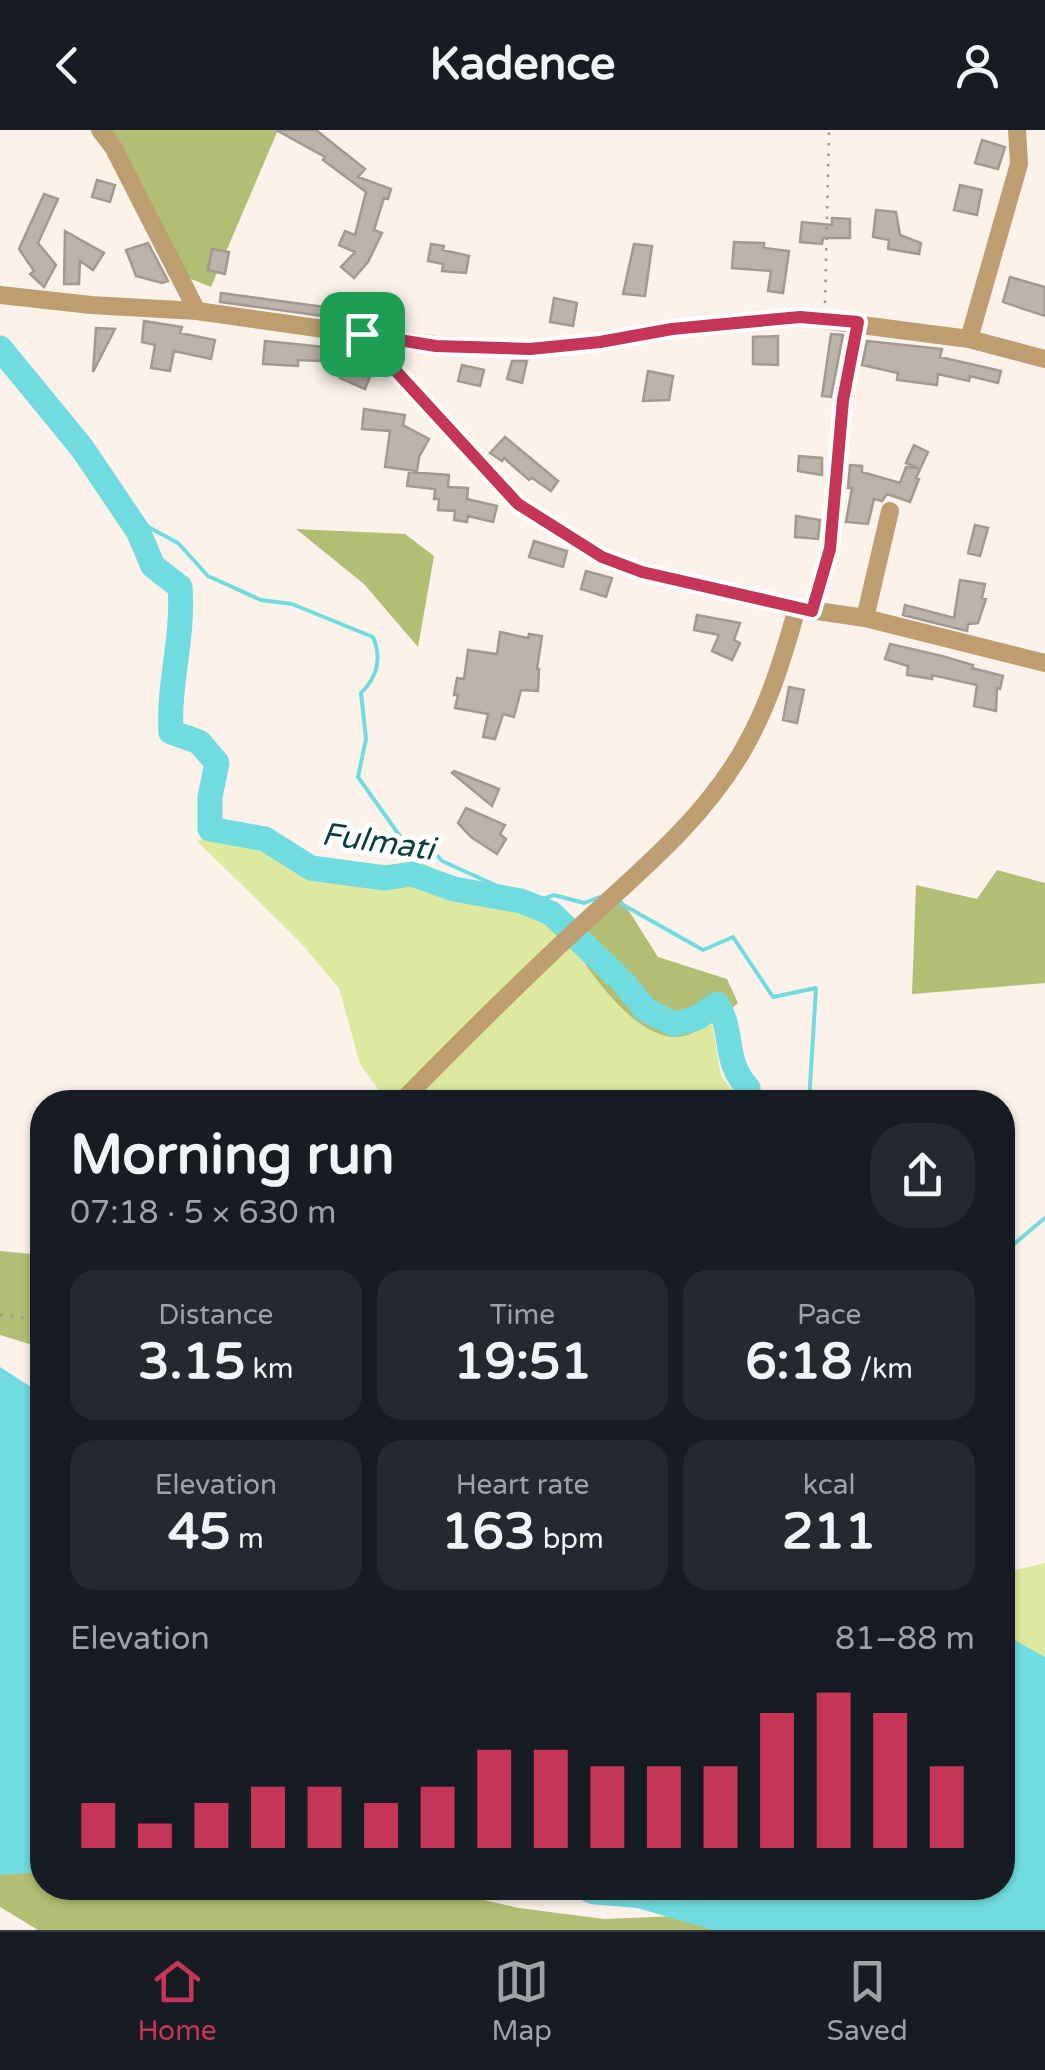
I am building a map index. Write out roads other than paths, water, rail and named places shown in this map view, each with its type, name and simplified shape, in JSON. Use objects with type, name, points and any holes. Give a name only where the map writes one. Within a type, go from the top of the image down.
[{"type":"street","points":[[100,130],[114,147],[197,311]]},
{"type":"street","points":[[969,339],[1019,164],[1017,130]]},
{"type":"street","points":[[0,296],[91,306],[197,311],[436,346],[530,349],[800,317],[969,339],[1045,359]]},
{"type":"street","points":[[413,1090],[703,809],[743,750],[778,679],[830,549],[841,417],[858,322]]},
{"type":"street","points":[[362,334],[518,504],[602,557],[642,572],[804,610],[865,618],[1045,663]]},
{"type":"street","points":[[865,618],[890,511]]},
{"type":"water","points":[[0,1367],[30,1386],[30,1873],[0,1875]]},
{"type":"water","points":[[1015,1641],[1045,1657],[1045,1930],[713,1930],[637,1908],[581,1900],[1015,1900]]},
{"type":"waterway","name":"Fulmati","points":[[0,348],[82,448],[138,531],[153,566],[180,587],[171,732],[199,742],[217,763],[210,797],[210,829],[265,839],[311,868],[385,878],[412,874],[454,889],[521,901],[551,913],[623,982],[646,1010],[674,1024],[697,1018],[717,1004],[735,1067],[748,1090]]},
{"type":"waterway","points":[[126,515],[178,543],[208,576],[261,600],[292,604],[373,637],[377,660],[374,674],[361,693],[366,739],[358,777],[402,839],[425,841],[442,861],[529,904],[554,895],[584,903],[600,897]]},
{"type":"waterway","points":[[618,902],[703,950],[733,937],[773,997],[816,988],[810,1090]]},
{"type":"waterway","points":[[1015,1243],[1045,1218]]}]
